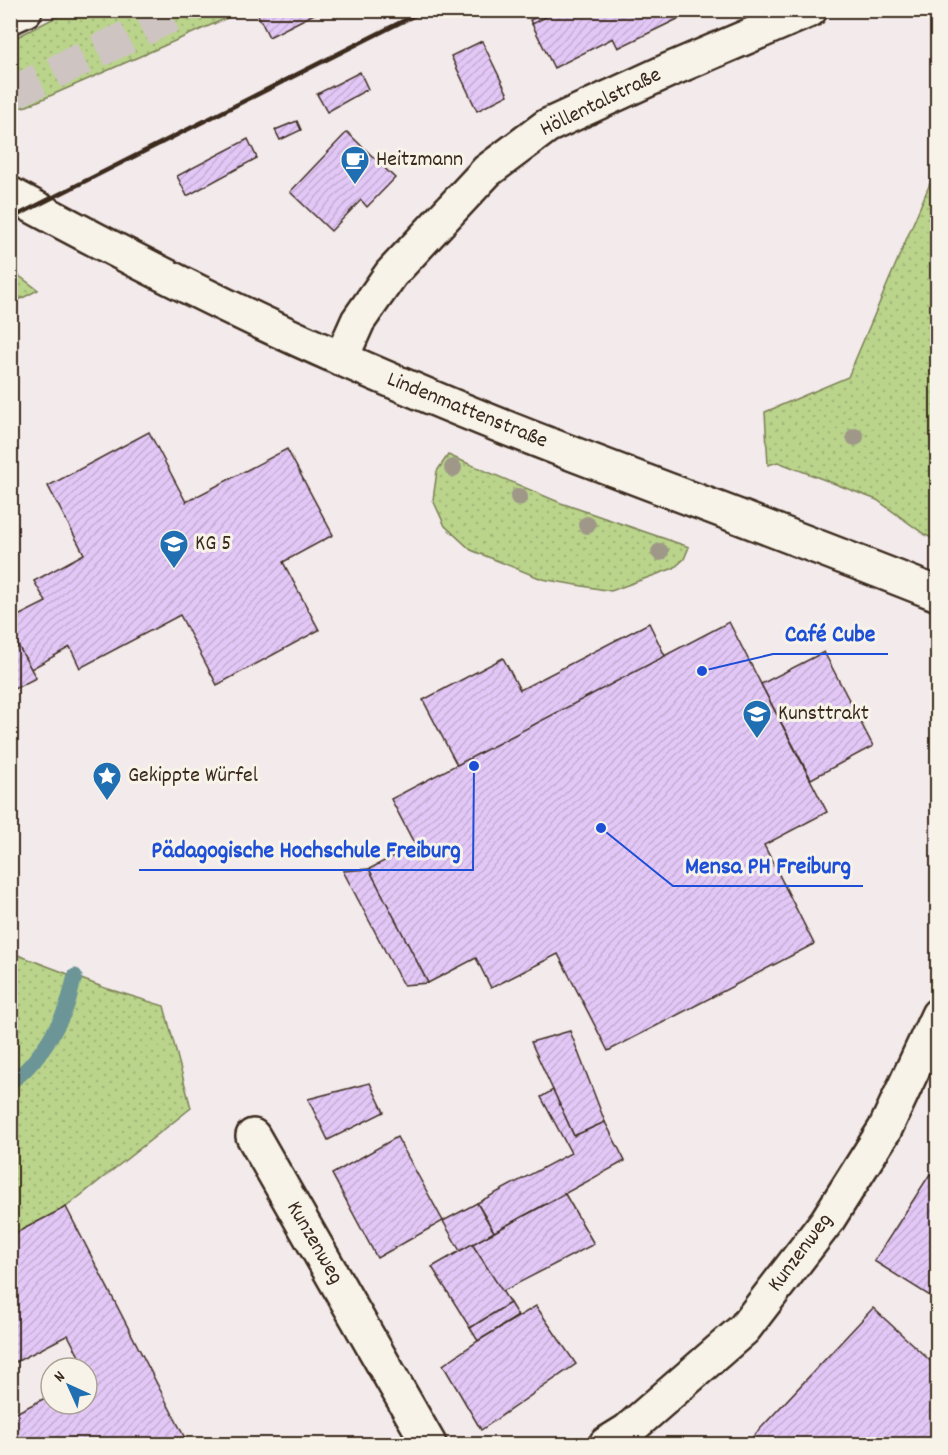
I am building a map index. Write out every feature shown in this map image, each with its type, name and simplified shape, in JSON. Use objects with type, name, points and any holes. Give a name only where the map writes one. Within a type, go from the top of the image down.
[{"type":"street","points":[[10,17],[25,10]]},
{"type":"street","name":"Höllentalstraße","points":[[341,358],[358,321],[391,273],[488,171],[547,126],[667,71],[810,10]]},
{"type":"street","name":"Lindenmattenstraße","points":[[10,194],[231,309],[341,358],[561,450],[745,518],[938,594]]},
{"type":"street","name":"Kunzenweg","points":[[606,1444],[627,1431],[744,1329],[827,1221],[885,1130],[938,1015]]},
{"type":"street","name":"Kunzenweg","points":[[253,1136],[429,1444]]},
{"type":"green space","points":[[70,10],[243,11],[27,106],[11,109],[11,40]]},
{"type":"green space","points":[[937,167],[938,541],[924,534],[877,500],[778,462],[768,465],[765,412],[848,377]]},
{"type":"green space","points":[[10,269],[38,290],[11,304],[10,304]]},
{"type":"green space","points":[[448,455],[561,503],[689,547],[684,559],[674,568],[611,591],[542,579],[471,550],[445,526],[433,500],[437,471]]},
{"type":"green space","points":[[10,952],[105,988],[164,1006],[191,1108],[66,1207],[11,1236]]},
{"type":"building","points":[[263,10],[322,10],[269,37],[257,13]]},
{"type":"building","points":[[546,10],[559,10],[532,24],[530,20]]},
{"type":"building","points":[[559,10],[689,10],[690,13],[618,48],[613,38],[554,68],[532,24]]},
{"type":"building","points":[[482,41],[508,95],[477,111],[451,56]]},
{"type":"building","points":[[360,72],[368,89],[327,112],[317,94]]},
{"type":"building","points":[[297,121],[301,130],[280,140],[275,130]]},
{"type":"building","points":[[347,132],[395,178],[367,207],[361,200],[331,231],[290,192]]},
{"type":"building","points":[[248,139],[257,158],[187,196],[177,176]]},
{"type":"building","points":[[149,432],[186,502],[287,449],[333,535],[283,562],[319,630],[217,685],[180,615],[80,668],[70,647],[31,669],[10,631],[10,620],[46,602],[34,581],[84,554],[48,486]]},
{"type":"building","points":[[729,622],[827,812],[764,845],[814,944],[608,1051],[558,954],[491,988],[476,958],[428,983],[369,869],[415,845],[391,799]]},
{"type":"building","points":[[649,623],[665,656],[457,765],[423,700],[503,658],[520,690]]},
{"type":"building","points":[[10,631],[36,678],[10,691]]},
{"type":"building","points":[[824,652],[873,746],[811,779],[761,684]]},
{"type":"building","points":[[369,869],[428,983],[403,985],[343,871]]},
{"type":"building","points":[[570,1031],[605,1122],[574,1136],[531,1042]]},
{"type":"building","points":[[370,1083],[384,1112],[328,1140],[308,1099]]},
{"type":"building","points":[[553,1090],[574,1136],[605,1122],[625,1161],[494,1232],[477,1203],[571,1153],[541,1097]]},
{"type":"building","points":[[397,1137],[443,1221],[377,1258],[332,1174]]},
{"type":"building","points":[[930,1174],[938,1179],[938,1301],[874,1261]]},
{"type":"building","points":[[565,1194],[594,1244],[501,1292],[472,1244]]},
{"type":"building","points":[[477,1203],[494,1232],[460,1251],[443,1221]]},
{"type":"building","points":[[66,1207],[188,1444],[10,1444],[10,1416],[39,1401],[39,1416],[99,1416],[99,1356],[79,1356],[68,1335],[10,1365],[10,1236]]},
{"type":"building","points":[[472,1244],[510,1303],[470,1328],[432,1267]]},
{"type":"building","points":[[510,1303],[518,1316],[478,1341],[470,1328]]},
{"type":"building","points":[[536,1306],[576,1364],[481,1430],[443,1365]]},
{"type":"building","points":[[873,1308],[938,1368],[938,1444],[746,1444]]},
{"type":"waterway","points":[[10,1082],[27,1068],[50,1038],[66,1008],[75,976]]},
{"type":"tunnel","points":[[10,94],[183,10]]},
{"type":"railway","points":[[10,219],[425,10]]},
{"type":"place","name":"Heitzmann","points":[[355,186]]},
{"type":"place","name":"KG 5","points":[[174,570]]},
{"type":"place","name":"Café Cube","points":[[702,671]]},
{"type":"place","name":"Kunsttrakt","points":[[757,740]]},
{"type":"place","name":"Pädagogische Hochschule Freiburg","points":[[474,766]]},
{"type":"place","name":"Gekippte Würfel","points":[[107,802]]},
{"type":"place","name":"Mensa PH Freiburg","points":[[601,828]]}]
